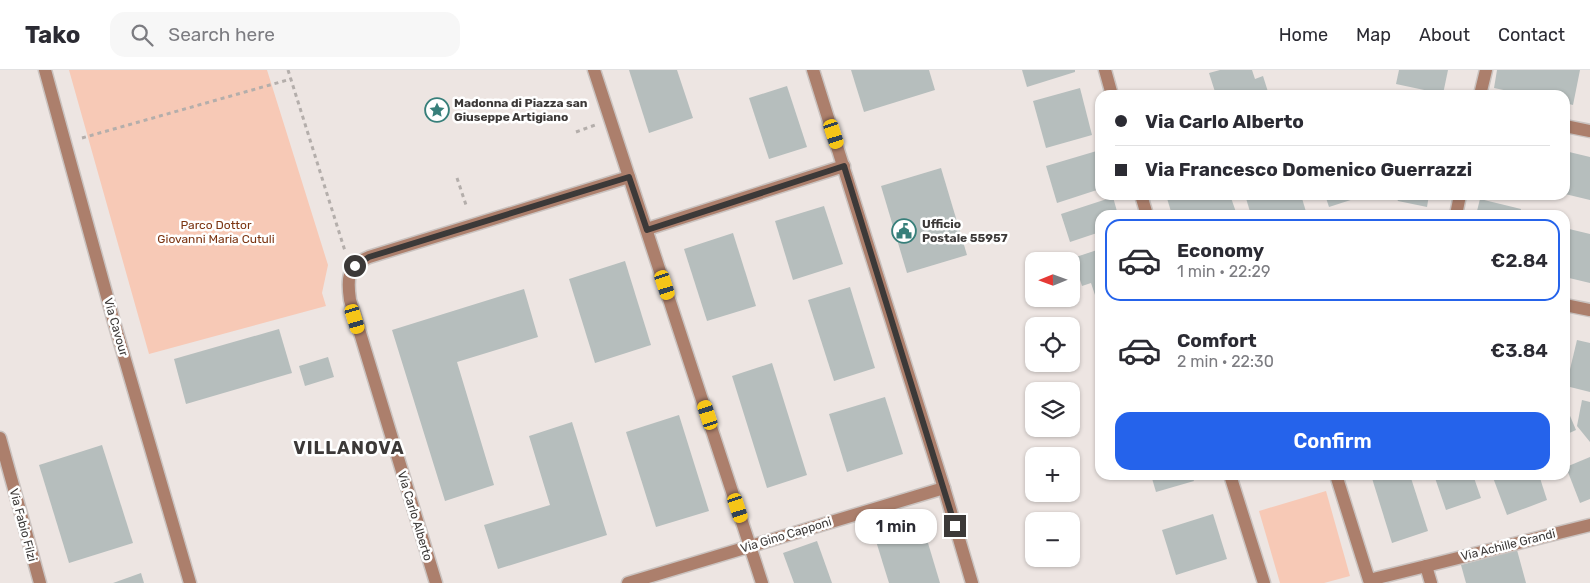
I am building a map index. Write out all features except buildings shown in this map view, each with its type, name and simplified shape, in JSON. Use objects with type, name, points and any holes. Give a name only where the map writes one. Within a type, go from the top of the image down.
[{"type":"street","name":"Via Cavour","points":[[45,70],[114,322],[190,583]]},
{"type":"street","points":[[594,70],[762,583]]},
{"type":"street","points":[[813,70],[972,583]]},
{"type":"street","points":[[1105,70],[1111,90]]},
{"type":"street","points":[[1481,90],[1486,70]]},
{"type":"street","points":[[1570,127],[1590,131]]},
{"type":"street","points":[[647,230],[844,166]]},
{"type":"street","points":[[351,271],[358,263],[369,257],[629,177]]},
{"type":"street","name":"Via Carlo Alberto","points":[[351,271],[348,285],[350,300],[436,583]]},
{"type":"street","points":[[1570,306],[1590,310]]},
{"type":"street","name":"Via Fabio Filzi","points":[[0,438],[40,583]]},
{"type":"street","points":[[1232,480],[1264,583]]},
{"type":"street","name":"Via Achille Grandi","points":[[1338,480],[1369,580],[1590,524]]},
{"type":"street","name":"Via Gino Capponi","points":[[628,583],[944,488]]},
{"type":"street","points":[[1426,566],[1431,583]]},
{"type":"path","points":[[288,70],[351,271]]},
{"type":"path","points":[[65,143],[291,79]]},
{"type":"path","points":[[457,178],[473,225]]},
{"type":"green space","name":"Parco Dottor Giovanni Maria Cutuli","points":[[69,70],[267,70],[328,265],[322,293],[326,306],[149,354]]},
{"type":"green space","points":[[1326,491],[1350,576],[1324,583],[1280,583],[1259,511]]},
{"type":"place","name":"Madonna di Piazza san Giuseppe Artigiano","points":[[437,110]]},
{"type":"place","name":"Ufficio Postale 55957","points":[[904,231]]},
{"type":"district","name":"VILLANOVA","points":[[349,448]]},
{"type":"route","points":[[355,266],[369,257],[629,177],[647,230],[844,166],[955,526]]}]
